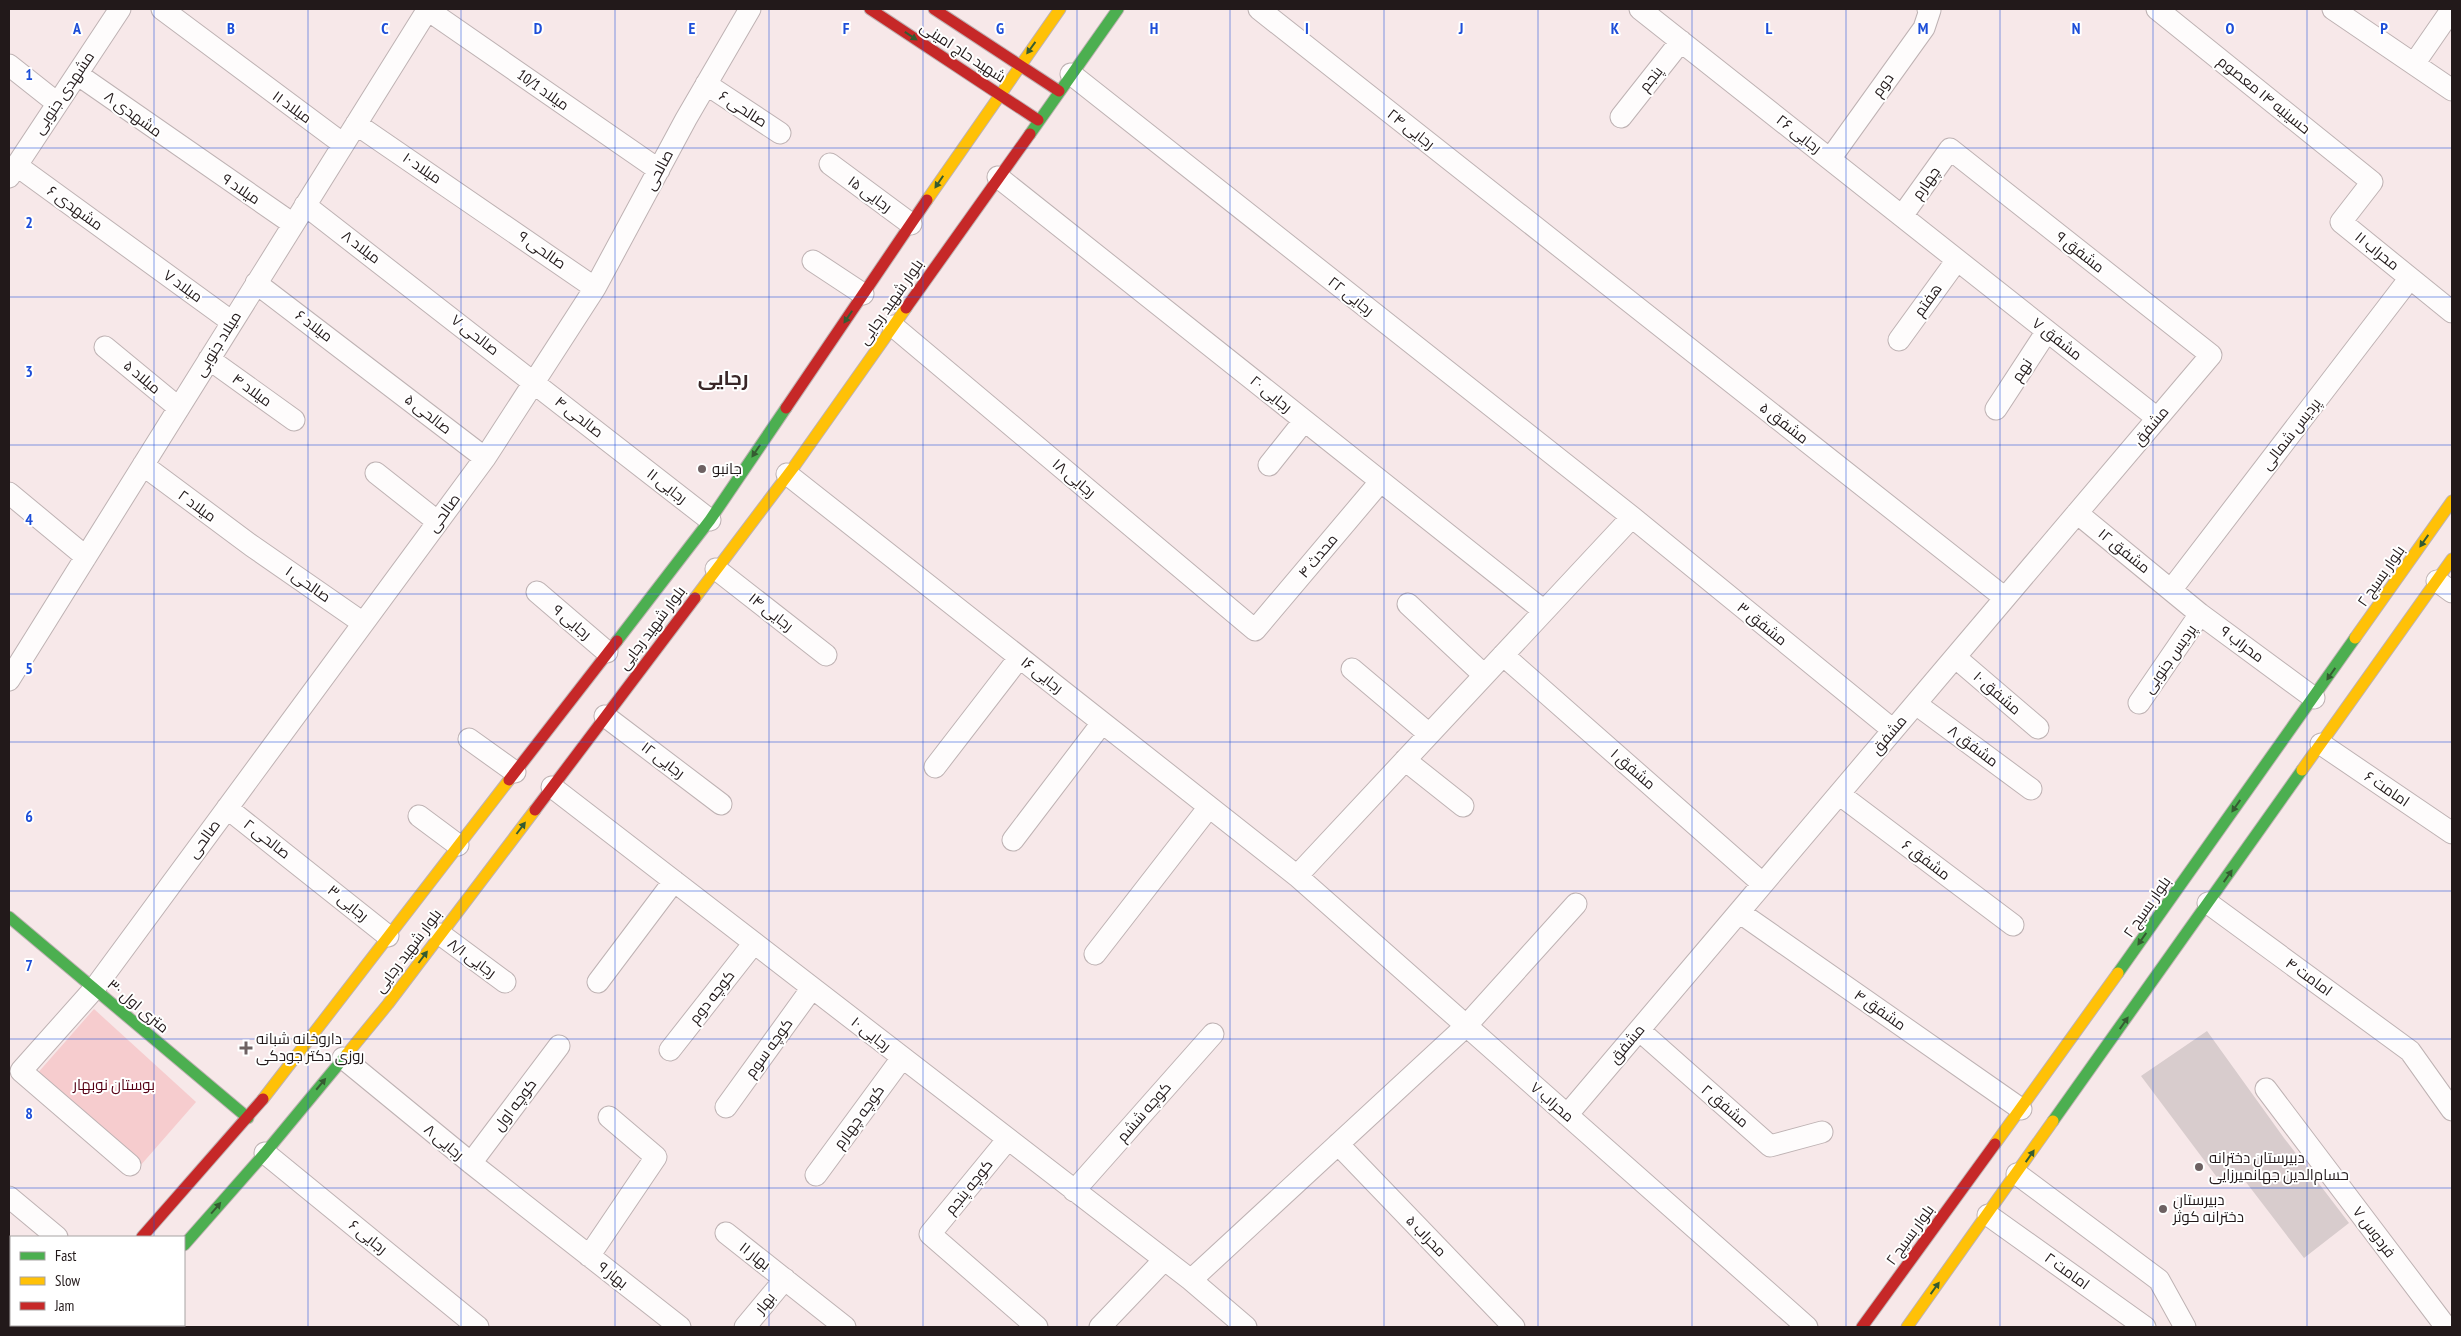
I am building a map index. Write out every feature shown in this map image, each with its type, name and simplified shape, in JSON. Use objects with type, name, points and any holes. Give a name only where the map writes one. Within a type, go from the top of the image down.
[{"type":"main road","name":"شهید حاج امینی","points":[[870,9],[1038,120]]},
{"type":"main road","name":"شهید حاج امینی","points":[[934,9],[1020,64],[1065,83]]},
{"type":"main road","name":"بلوار شهید رجایی","points":[[143,1236],[248,1118],[710,520],[1020,64],[1060,9]]},
{"type":"main road","name":"بلوار شهید رجایی","points":[[185,1244],[265,1153],[388,1004],[552,787],[787,474],[1118,9]]},
{"type":"main road","points":[[948,60],[958,59],[966,51],[970,41],[968,31]]},
{"type":"main road","name":"بلوار بسیج ۲","points":[[1862,1327],[2271,772],[2314,698],[2452,501]]},
{"type":"main road","points":[[1907,1327],[2321,744],[2445,586],[2452,559]]},
{"type":"main road","points":[[2271,772],[2291,787]]},
{"type":"main road","name":"۳۰ متری اول","points":[[9,917],[248,1118]]},
{"type":"street","name":"مشهدی جنوبی","points":[[12,171],[120,9]]},
{"type":"street","name":"میلاد ۱۱","points":[[162,9],[343,144]]},
{"type":"street","name":"میلاد جنوبی","points":[[12,667],[86,557],[428,9]]},
{"type":"street","name":"میلاد 10/1","points":[[428,9],[659,170]]},
{"type":"street","name":"صالحی","points":[[130,1165],[21,1071],[94,989],[484,458],[595,288],[706,84],[750,9]]},
{"type":"street","name":"رجایی ۲۴","points":[[1259,9],[1562,249]]},
{"type":"street","name":"رجایی ۲۶","points":[[1640,9],[1957,260]]},
{"type":"street","name":"دوم","points":[[1830,159],[1924,28],[1930,10],[1928,9]]},
{"type":"street","name":"حسینیه ۱۴ معصوم","points":[[2157,9],[2372,182]]},
{"type":"street","points":[[2333,9],[2452,90]]},
{"type":"street","points":[[2414,64],[2452,9]]},
{"type":"street","name":"پنجم","points":[[1621,116],[1681,41]]},
{"type":"street","points":[[9,65],[57,103]]},
{"type":"street","name":"مشهدی ۸","points":[[77,74],[189,154]]},
{"type":"street","name":"رجایی ۲۲","points":[[1065,83],[1632,517]]},
{"type":"street","name":"صالحی ۶","points":[[706,84],[780,133]]},
{"type":"street","name":"میلاد ۱۰","points":[[356,124],[488,213]]},
{"type":"street","name":"چهارم","points":[[1902,216],[1950,150]]},
{"type":"street","name":"مشفق ۹","points":[[1950,150],[2210,355]]},
{"type":"street","name":"میلاد ۹","points":[[189,154],[293,224]]},
{"type":"street","name":"رجایی ۱۵","points":[[830,164],[911,224]]},
{"type":"street","name":"مشهدی ۶","points":[[12,171],[135,251]]},
{"type":"street","name":"رجایی ۲۰","points":[[998,177],[1544,612]]},
{"type":"street","name":"محراب ۱۱","points":[[2372,182],[2341,222],[2452,312]]},
{"type":"street","name":"میلاد ۸","points":[[306,205],[416,289]]},
{"type":"street","name":"صالحی ۹","points":[[488,213],[595,288]]},
{"type":"street","name":"مشفق ۵","points":[[1562,249],[2005,598]]},
{"type":"street","name":"میلاد ۷","points":[[135,251],[232,322]]},
{"type":"street","name":"مشفق ۷","points":[[1957,260],[2157,418]]},
{"type":"street","name":"هفتم","points":[[1899,340],[1957,260]]},
{"type":"street","points":[[813,261],[864,294]]},
{"type":"street","name":"پردیس شمالی","points":[[2171,590],[2410,278]]},
{"type":"street","name":"میلاد ۶","points":[[256,283],[372,370]]},
{"type":"street","name":"صالحی ۷","points":[[416,289],[534,381]]},
{"type":"street","name":"رجایی ۱۸","points":[[893,326],[1255,630]]},
{"type":"street","name":"نهم","points":[[1996,409],[2047,331]]},
{"type":"street","name":"میلاد ۵","points":[[105,347],[179,408]]},
{"type":"street","name":"مشفق","points":[[1567,1115],[2210,355]]},
{"type":"street","name":"میلاد ۴","points":[[209,359],[294,420]]},
{"type":"street","name":"صالحی ۵","points":[[372,370],[484,458]]},
{"type":"street","name":"صالحی ۴","points":[[534,381],[624,452]]},
{"type":"street","points":[[1269,465],[1304,421]]},
{"type":"street","name":"رجایی ۱۱","points":[[624,452],[710,520]]},
{"type":"street","name":"میلاد ۲","points":[[143,465],[252,546]]},
{"type":"street","points":[[376,473],[438,522]]},
{"type":"street","name":"رجایی ۱۶","points":[[787,474],[1297,876]]},
{"type":"street","name":"محدث ۴","points":[[1255,630],[1380,482]]},
{"type":"street","points":[[9,493],[86,557]]},
{"type":"street","name":"مشفق ۱۲","points":[[2077,513],[2171,590]]},
{"type":"street","points":[[1297,876],[1632,517]]},
{"type":"street","name":"مشفق ۳","points":[[1632,517],[1893,730]]},
{"type":"street","name":"صالحی ۱","points":[[252,546],[363,623]]},
{"type":"street","name":"رجایی ۱۴","points":[[716,569],[826,655]]},
{"type":"street","name":"محراب ۹","points":[[2171,590],[2200,614],[2314,698]]},
{"type":"street","name":"رجایی ۹","points":[[537,592],[607,652]]},
{"type":"street","points":[[1408,604],[1484,675]]},
{"type":"street","name":"پردیس جنوبی","points":[[2139,703],[2200,614]]},
{"type":"street","name":"مشفق ۱","points":[[1503,655],[1763,884]]},
{"type":"street","name":"مشفق ۱۰","points":[[1955,657],[2038,728]]},
{"type":"street","points":[[935,767],[1019,658]]},
{"type":"street","points":[[1352,669],[1429,734]]},
{"type":"street","name":"مشفق ۸","points":[[1916,704],[2031,789]]},
{"type":"street","name":"رجایی ۱۲","points":[[605,716],[721,804]]},
{"type":"street","points":[[1013,840],[1102,723]]},
{"type":"street","points":[[469,739],[514,772]]},
{"type":"street","name":"امامت ۶","points":[[2321,744],[2452,833]]},
{"type":"street","points":[[1405,760],[1463,806]]},
{"type":"street","name":"رجایی ۱۰","points":[[552,787],[1191,1280],[1246,1327]]},
{"type":"street","name":"مشفق ۶","points":[[1839,794],[2013,925]]},
{"type":"street","points":[[1095,954],[1209,807]]},
{"type":"street","name":"صالحی ۲","points":[[227,808],[308,871]]},
{"type":"street","points":[[419,816],[458,845]]},
{"type":"street","name":"رجایی ۳","points":[[308,871],[388,936]]},
{"type":"street","name":"محراب ۷","points":[[1297,876],[1807,1327]]},
{"type":"street","points":[[598,982],[674,882]]},
{"type":"street","name":"امامت ۴","points":[[2208,903],[2410,1051],[2452,1110]]},
{"type":"street","points":[[1191,1280],[1466,1026],[1576,904]]},
{"type":"street","name":"مشفق ۴","points":[[1740,912],[2021,1109]]},
{"type":"street","name":"رجایی ۸/۱","points":[[440,934],[504,982]]},
{"type":"street","name":"کوچه دوم","points":[[670,1050],[754,943]]},
{"type":"street","name":"کوچه سوم","points":[[726,1107],[812,988]]},
{"type":"street","name":"مشفق ۲","points":[[1639,1030],[1770,1146],[1822,1132]]},
{"type":"street","name":"کوچه ششم","points":[[1074,1191],[1213,1034]]},
{"type":"street","name":"کوچه اول","points":[[470,1164],[559,1046]]},
{"type":"street","name":"رجایی ۸","points":[[343,1058],[470,1164],[546,1224]]},
{"type":"street","name":"کوچه چهارم","points":[[816,1175],[902,1058]]},
{"type":"street","name":"فردوس ۷","points":[[2266,1089],[2446,1327]]},
{"type":"street","points":[[589,1256],[656,1157],[609,1116]]},
{"type":"street","name":"کوچه پنجم","points":[[1008,1139],[930,1234],[1037,1327]]},
{"type":"street","name":"محراب ۵","points":[[1338,1144],[1514,1327]]},
{"type":"street","name":"رجایی ۶","points":[[265,1153],[475,1325]]},
{"type":"street","points":[[2017,1174],[2159,1280],[2185,1327]]},
{"type":"street","points":[[9,1197],[56,1236]]},
{"type":"street","name":"امامت ۲","points":[[1988,1215],[2145,1327]]},
{"type":"street","name":"بهار ۹","points":[[546,1224],[680,1327]]},
{"type":"street","name":"بهار ۱۱","points":[[726,1233],[845,1327]]},
{"type":"street","points":[[1100,1327],[1164,1260]]},
{"type":"street","name":"بهار","points":[[745,1327],[785,1279]]},
{"type":"green space","name":"بوستان نوبهار","points":[[94,1009],[196,1102],[140,1166],[36,1075]]},
{"type":"building","points":[[2207,1031],[2284,1138],[2349,1223],[2304,1258],[2239,1173],[2222,1184],[2141,1076]]},
{"type":"traffic: fast","points":[[1030,134],[1118,9]]},
{"type":"traffic: fast","points":[[617,641],[710,520],[786,408]]},
{"type":"traffic: fast","points":[[2118,973],[2355,638]]},
{"type":"traffic: fast","points":[[2053,1121],[2302,770]]},
{"type":"traffic: fast","points":[[9,917],[248,1118]]},
{"type":"traffic: fast","points":[[185,1244],[265,1153],[347,1054]]},
{"type":"traffic: slow","points":[[927,200],[1060,9]]},
{"type":"traffic: slow","points":[[695,598],[793,468],[906,308]]},
{"type":"traffic: slow","points":[[2355,638],[2452,501]]},
{"type":"traffic: slow","points":[[2302,770],[2452,559]]},
{"type":"traffic: slow","points":[[263,1099],[509,780]]},
{"type":"traffic: slow","points":[[347,1054],[388,1004],[535,810]]},
{"type":"traffic: slow","points":[[1995,1144],[2118,973]]},
{"type":"traffic: slow","points":[[1907,1327],[2053,1121]]},
{"type":"traffic: jam","points":[[870,9],[1038,120]]},
{"type":"traffic: jam","points":[[934,9],[1059,91]]},
{"type":"traffic: jam","points":[[906,308],[1030,134]]},
{"type":"traffic: jam","points":[[786,408],[927,200]]},
{"type":"traffic: jam","points":[[535,810],[695,598]]},
{"type":"traffic: jam","points":[[509,780],[617,641]]},
{"type":"traffic: jam","points":[[143,1236],[263,1099]]},
{"type":"traffic: jam","points":[[1862,1327],[1995,1144]]},
{"type":"place","name":"جانبو","points":[[702,469]]},
{"type":"place","name":"داروخانه شبانه روزی دکتر جودکی","points":[[246,1048]]},
{"type":"place","name":"دبیرستان دخترانه حسام‌الدین جهانمیرزایی","points":[[2199,1167]]},
{"type":"place","name":"دبیرستان دخترانه کوثر","points":[[2163,1209]]},
{"type":"district","name":"رجایی","points":[[723,378]]}]
